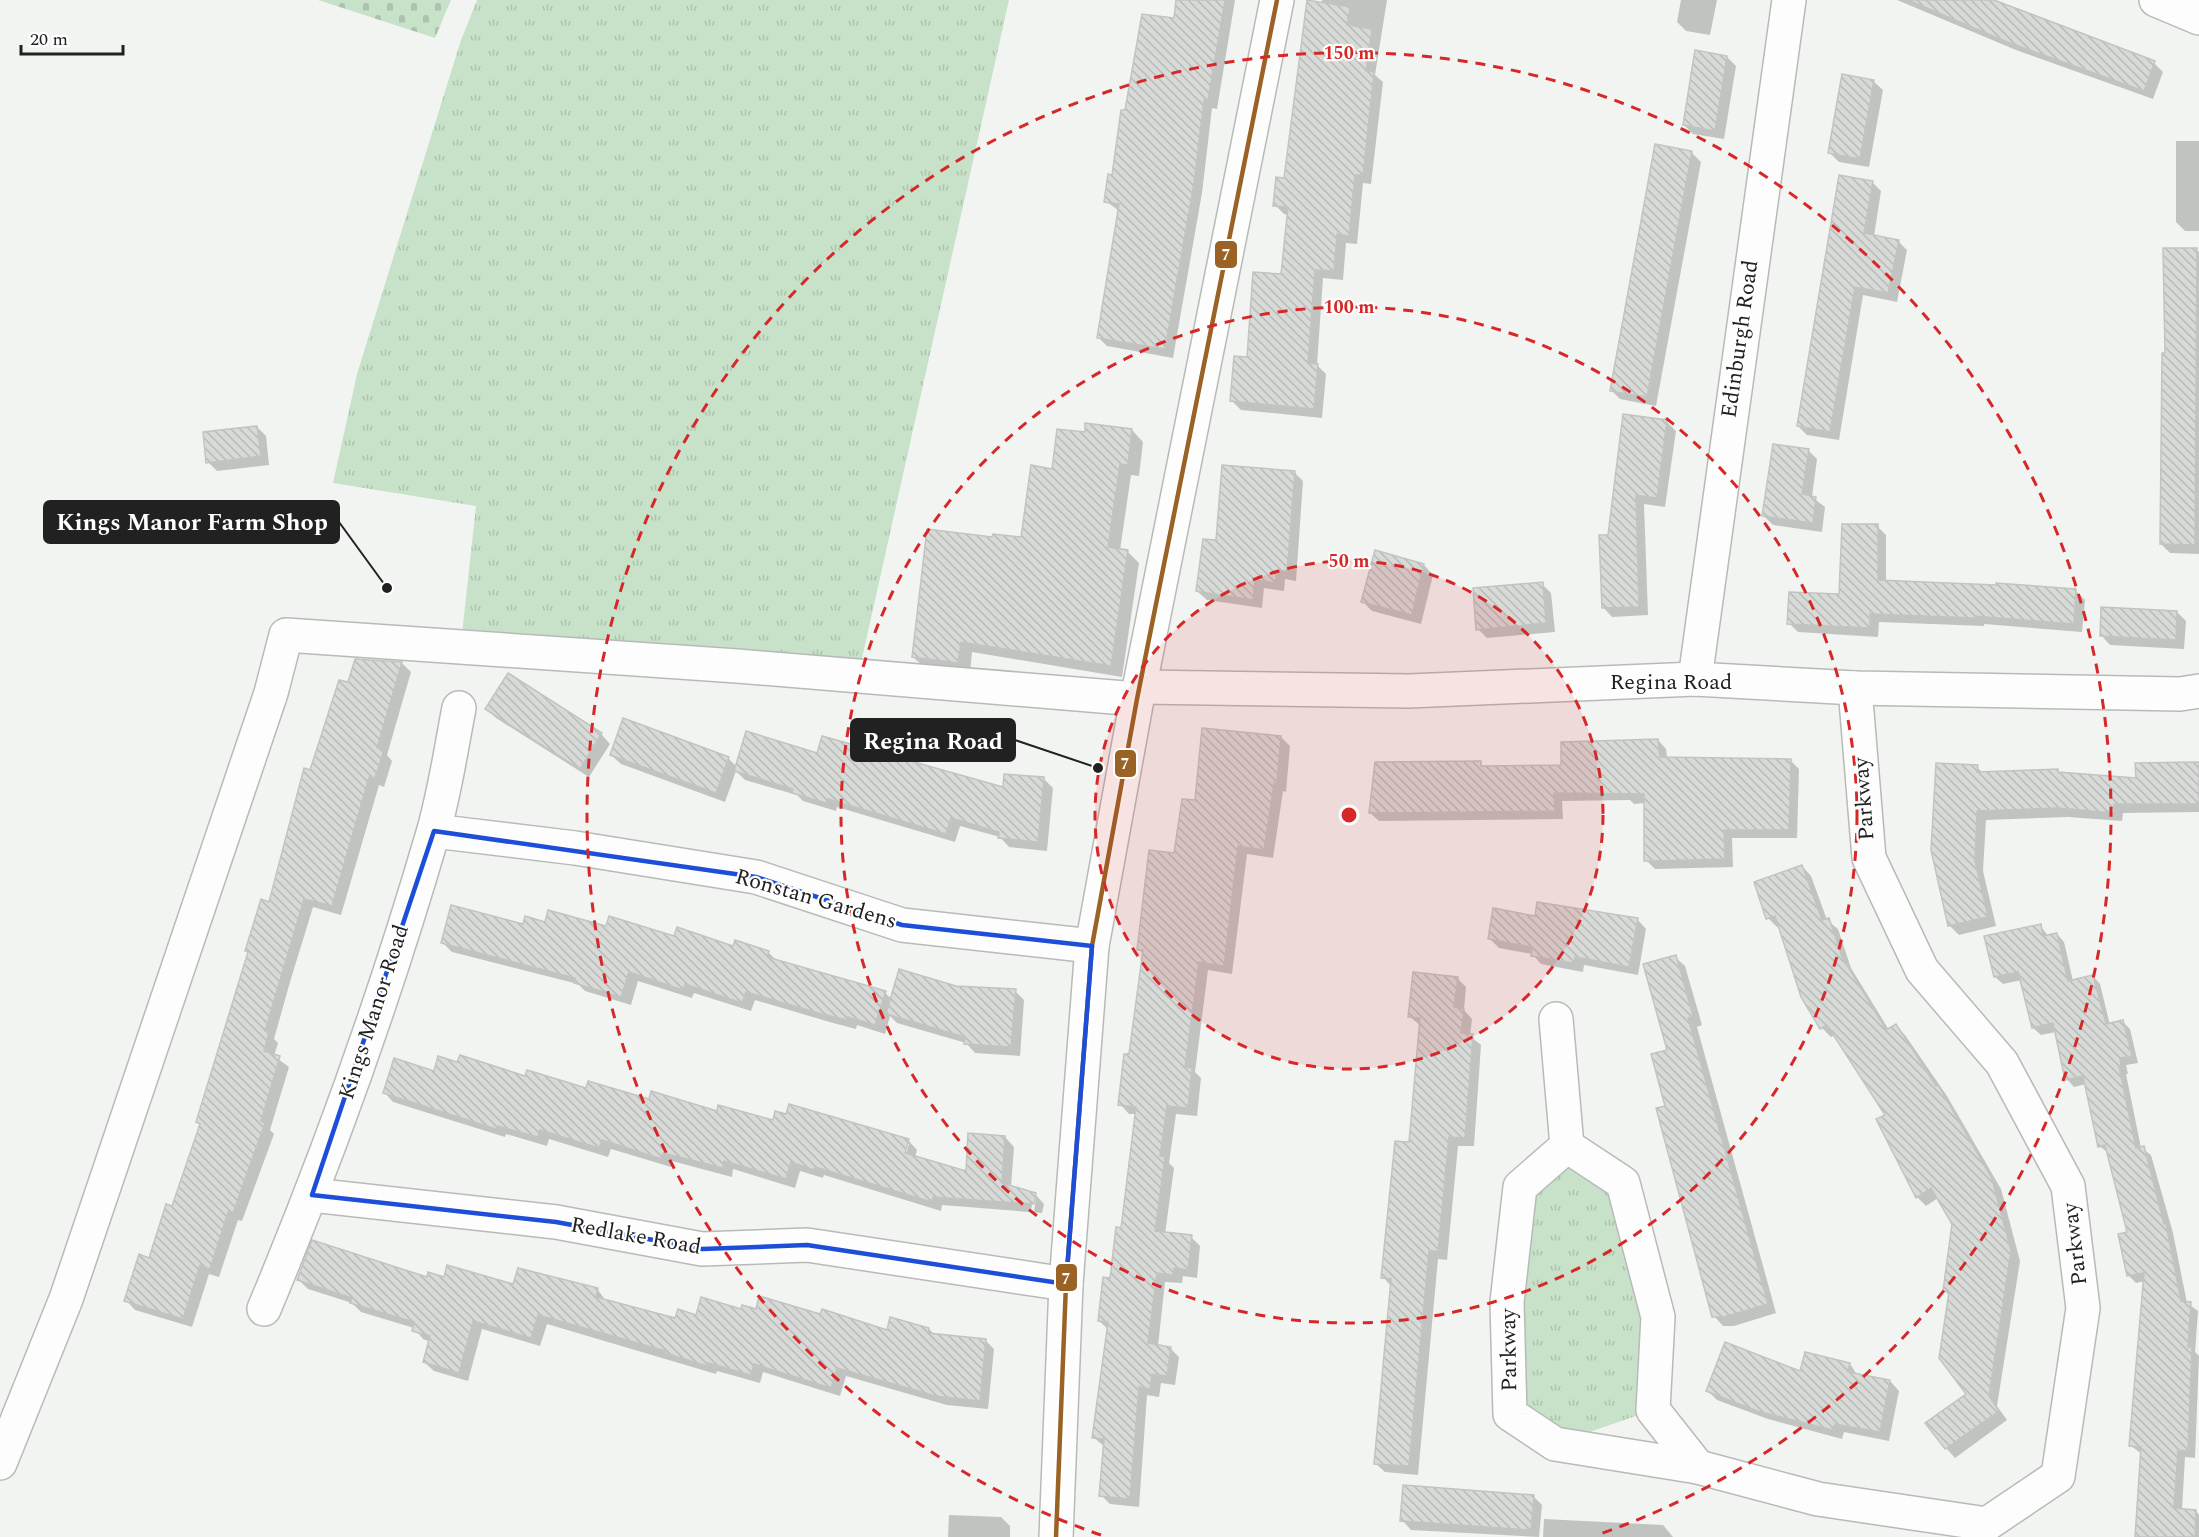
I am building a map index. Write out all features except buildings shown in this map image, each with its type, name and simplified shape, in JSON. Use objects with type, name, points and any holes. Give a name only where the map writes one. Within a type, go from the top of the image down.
[{"type":"street","points":[[1056,1537],[1066,1284],[1092,946],[1277,0]]},
{"type":"street","name":"Edinburgh Road","points":[[1695,679],[1789,0]]},
{"type":"street","points":[[2156,0],[2199,18]]},
{"type":"street","name":"Regina Road","points":[[0,1463],[66,1299],[271,693],[286,635],[1140,693],[1409,691],[1695,679],[1856,688],[2180,694],[2199,691]]},
{"type":"street","name":"Parkway","points":[[1567,1146],[1520,1187],[1507,1302],[1510,1414],[1555,1444],[1698,1467],[1818,1499],[1987,1524],[2058,1476],[2083,1308],[2068,1186],[2002,1062],[1922,970],[1869,858],[1856,688]]},
{"type":"street","name":"Kings Manor Road","points":[[264,1309],[312,1195],[434,831],[459,708]]},
{"type":"street","name":"Ronstan Gardens","points":[[434,831],[575,848],[756,877],[902,925],[1092,946]]},
{"type":"street","points":[[1556,1020],[1567,1146],[1623,1183],[1658,1317],[1653,1410],[1698,1467]]},
{"type":"street","name":"Redlake Road","points":[[312,1195],[556,1222],[702,1250],[807,1245],[1066,1284]]},
{"type":"highlighted area","points":[[434,831],[756,877],[902,925],[1092,946],[1066,1284],[807,1245],[702,1249],[556,1222],[312,1195]]},
{"type":"green space","points":[[318,0],[451,0],[435,38]]},
{"type":"green space","points":[[477,0],[1009,0],[861,663],[462,634],[476,506],[333,483],[357,374],[461,40]]},
{"type":"green space","points":[[1567,1146],[1623,1183],[1658,1317],[1653,1410],[1555,1444],[1510,1414],[1520,1187]]},
{"type":"transit line","name":"7","points":[[1056,1537],[1066,1284],[1092,946],[1137,699],[1277,0]]},
{"type":"place","name":"Kings Manor Farm Shop","points":[[387,588]]},
{"type":"place","name":"Regina Road","points":[[1098,768]]}]
